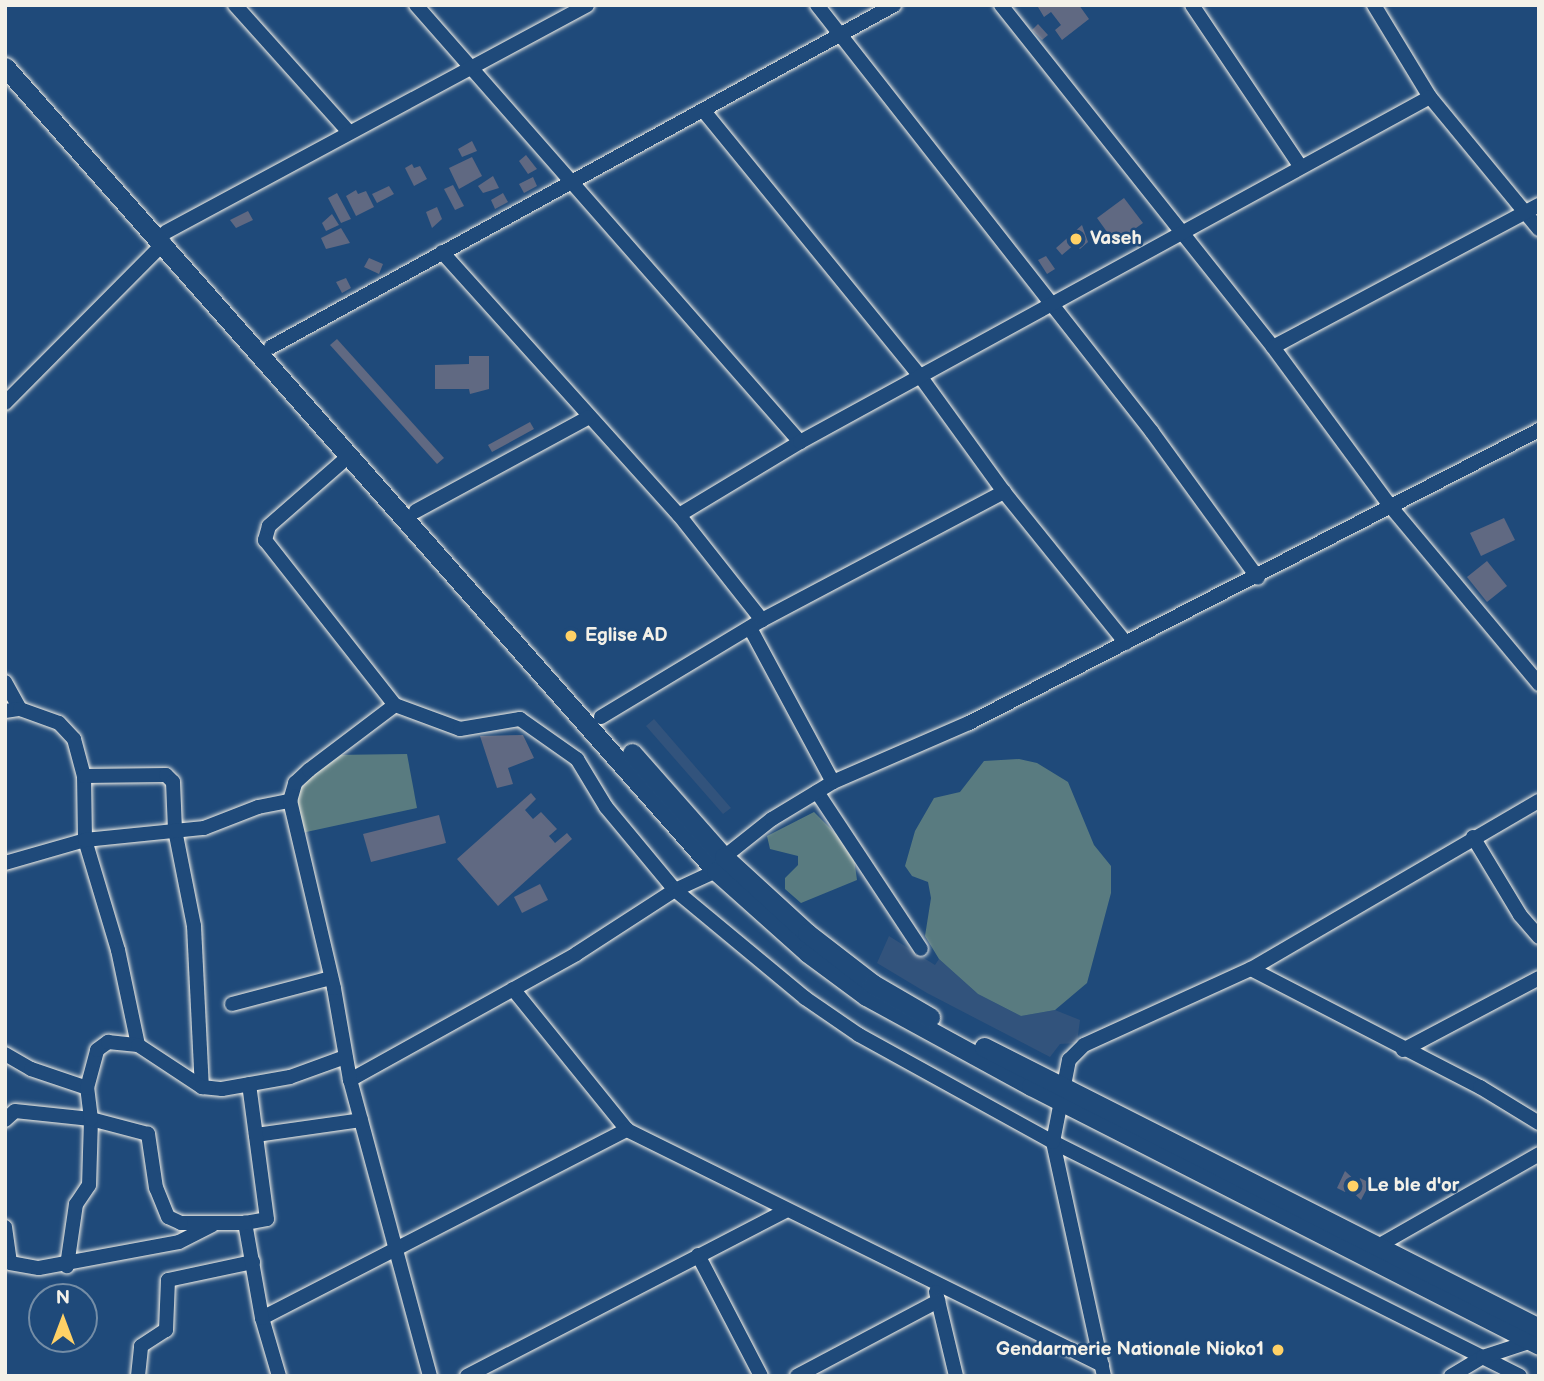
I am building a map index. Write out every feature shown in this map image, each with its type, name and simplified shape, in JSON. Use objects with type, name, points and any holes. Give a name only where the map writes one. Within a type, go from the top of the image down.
[{"type":"street","points":[[235,5],[348,131]]},
{"type":"street","points":[[415,5],[800,442]]},
{"type":"street","points":[[8,397],[165,238],[348,131],[587,5]]},
{"type":"street","points":[[817,5],[1051,305],[1258,578]]},
{"type":"street","points":[[271,347],[894,5]]},
{"type":"street","points":[[1001,5],[1181,236],[1273,347],[1391,507],[1539,684]]},
{"type":"street","points":[[1192,5],[1301,167]]},
{"type":"street","points":[[1374,5],[1430,97],[1539,229]]},
{"type":"street","points":[[5,50],[350,455],[720,864],[808,953],[866,996],[1537,1338]]},
{"type":"street","points":[[5,67],[271,347],[601,717],[720,864]]},
{"type":"street","points":[[679,515],[800,442],[1181,236],[1430,97]]},
{"type":"street","points":[[703,110],[920,376],[1004,492],[1126,643]]},
{"type":"street","points":[[1273,347],[1539,205]]},
{"type":"street","points":[[442,252],[679,515],[756,624],[833,782]]},
{"type":"street","points":[[416,511],[589,417]]},
{"type":"street","points":[[349,1080],[513,989],[720,864],[772,819],[833,782],[969,723],[1258,578],[1539,430]]},
{"type":"street","points":[[350,455],[269,526],[265,540],[395,705],[460,729],[520,719],[578,759],[606,807],[675,890],[827,1013],[1053,1142],[1520,1376]]},
{"type":"street","points":[[601,717],[756,624],[1004,492]]},
{"type":"street","points":[[5,682],[13,710],[70,730],[84,776],[85,840],[118,950],[138,1045]]},
{"type":"street","points":[[395,705],[309,770],[295,783],[290,802],[331,978],[349,1080],[430,1376]]},
{"type":"street","points":[[84,776],[171,777],[175,830],[194,926],[202,1087]]},
{"type":"street","points":[[817,792],[921,949]]},
{"type":"street","points":[[1103,1370],[1053,1142],[1060,1093],[1069,1060],[1084,1045],[1251,969],[1473,837],[1539,801]]},
{"type":"street","points":[[5,863],[85,840],[204,828],[258,807],[290,802]]},
{"type":"street","points":[[1473,837],[1520,915],[1539,937]]},
{"type":"street","points":[[1251,969],[1539,1123]]},
{"type":"street","points":[[232,1004],[331,978]]},
{"type":"street","points":[[1403,1050],[1539,978]]},
{"type":"street","points":[[513,989],[627,1130],[1103,1370]]},
{"type":"street","points":[[67,1266],[76,1204],[89,1185],[91,1119],[88,1088],[101,1045],[138,1045],[202,1087],[249,1084],[290,1077],[345,1057]]},
{"type":"street","points":[[5,1055],[31,1069],[88,1088]]},
{"type":"street","points":[[5,1120],[15,1111],[91,1119],[148,1134],[161,1208],[181,1223],[245,1223],[268,1219],[249,1084]]},
{"type":"street","points":[[1060,1093],[1378,1246],[1537,1338]]},
{"type":"street","points":[[257,1135],[360,1120]]},
{"type":"street","points":[[262,1318],[395,1246],[627,1130]]},
{"type":"street","points":[[1378,1246],[1539,1154]]},
{"type":"street","points":[[467,1376],[785,1211]]},
{"type":"street","points":[[245,1223],[262,1318],[279,1376]]},
{"type":"street","points":[[5,1227],[7,1257],[16,1267],[67,1266],[180,1242],[212,1225]]},
{"type":"street","points":[[698,1255],[761,1376]]},
{"type":"street","points":[[138,1376],[141,1346],[166,1330],[168,1280],[253,1262]]},
{"type":"street","points":[[934,1284],[956,1376]]},
{"type":"street","points":[[797,1376],[938,1301]]},
{"type":"street","points":[[1451,1376],[1483,1357],[1537,1338]]},
{"type":"shaded area","points":[[654,719],[731,808],[723,814],[646,726]]},
{"type":"shaded area","points":[[889,936],[935,965],[939,959],[978,994],[1021,1016],[1055,1010],[1080,1020],[1077,1043],[1060,1044],[1050,1057],[927,993],[877,963]]},
{"type":"green space","points":[[407,754],[417,808],[297,834],[295,783],[331,755]]},
{"type":"green space","points":[[1019,759],[1037,763],[1068,782],[1094,845],[1111,866],[1111,893],[1087,983],[1055,1010],[1021,1016],[978,994],[939,959],[925,936],[931,898],[928,882],[912,876],[905,866],[915,831],[934,798],[960,792],[984,761]]},
{"type":"green space","points":[[814,812],[853,851],[857,880],[801,903],[785,889],[785,878],[798,865],[798,856],[770,849],[767,836]]},
{"type":"building","points":[[1079,5],[1089,19],[1062,40],[1055,30],[1061,25],[1051,12],[1044,17],[1038,7]]},
{"type":"building","points":[[1038,24],[1048,35],[1042,40],[1032,30]]},
{"type":"building","points":[[472,141],[477,151],[462,157],[458,149]]},
{"type":"building","points":[[526,155],[537,169],[528,174],[519,161]]},
{"type":"building","points":[[472,157],[482,176],[459,189],[449,168]]},
{"type":"building","points":[[412,164],[414,168],[420,166],[427,179],[414,186],[405,168]]},
{"type":"building","points":[[493,176],[499,188],[483,193],[478,186]]},
{"type":"building","points":[[533,177],[537,186],[524,193],[519,184]]},
{"type":"building","points":[[453,185],[464,206],[455,210],[444,189]]},
{"type":"building","points":[[389,186],[394,194],[377,203],[372,194]]},
{"type":"building","points":[[356,190],[358,194],[366,191],[374,207],[356,216],[346,196]]},
{"type":"building","points":[[337,193],[351,219],[341,223],[328,198]]},
{"type":"building","points":[[503,193],[508,202],[495,209],[491,200]]},
{"type":"building","points":[[1124,198],[1143,223],[1115,243],[1097,218]]},
{"type":"building","points":[[437,207],[442,219],[432,228],[426,212]]},
{"type":"building","points":[[248,211],[253,220],[236,228],[230,220]]},
{"type":"building","points":[[332,214],[339,225],[326,231],[322,223]]},
{"type":"building","name":"Vaseh","points":[[1082,225],[1088,242],[1080,249],[1075,244],[1062,255],[1056,248]]},
{"type":"building","points":[[341,228],[350,243],[326,249],[321,238]]},
{"type":"building","name":"Vaseh","points":[[1046,256],[1055,269],[1047,274],[1038,260]]},
{"type":"building","points":[[369,258],[383,264],[379,274],[364,267]]},
{"type":"building","points":[[346,278],[351,288],[342,293],[336,282]]},
{"type":"building","points":[[337,339],[444,458],[437,464],[330,345]]},
{"type":"building","points":[[469,356],[489,356],[489,389],[470,394],[469,389],[435,389],[435,365],[469,364]]},
{"type":"building","points":[[530,422],[534,429],[492,452],[488,445]]},
{"type":"building","points":[[1504,518],[1515,540],[1481,556],[1470,533]]},
{"type":"building","points":[[1487,561],[1507,586],[1487,602],[1467,577]]},
{"type":"building","points":[[523,735],[534,758],[508,768],[513,784],[497,788],[480,736]]},
{"type":"building","points":[[531,793],[536,799],[525,810],[533,819],[541,812],[557,829],[549,836],[555,843],[567,833],[572,839],[498,906],[457,859]]},
{"type":"building","points":[[439,815],[446,843],[371,862],[363,834]]},
{"type":"building","points":[[540,884],[548,900],[522,913],[514,897]]},
{"type":"building","name":"Le ble d'or","points":[[1345,1171],[1358,1183],[1360,1178],[1370,1183],[1361,1200],[1348,1188],[1345,1192],[1337,1188]]},
{"type":"place","name":"Vaseh","points":[[1076,239]]},
{"type":"place","name":"Eglise AD","points":[[571,636]]},
{"type":"place","name":"Le ble d'or","points":[[1353,1186]]},
{"type":"place","name":"Gendarmerie Nationale Nioko1","points":[[1278,1350]]}]
